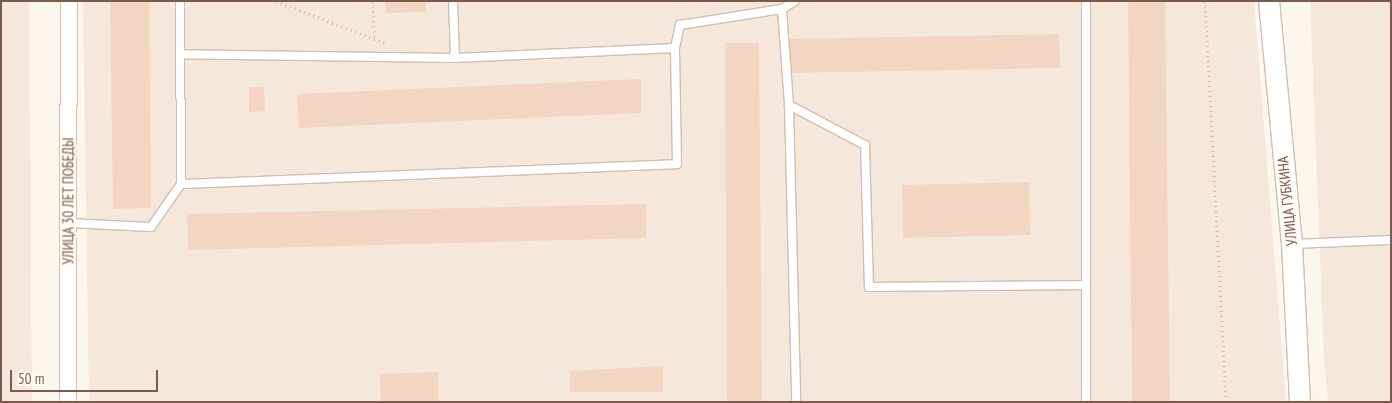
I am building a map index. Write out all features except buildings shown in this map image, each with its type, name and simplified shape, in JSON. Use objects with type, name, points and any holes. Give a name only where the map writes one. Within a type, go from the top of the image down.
[{"type":"street","name":"УЛИЦА 30 ЛЕТ ПОБЕДЫ","points":[[68,402],[69,1]]},
{"type":"street","name":"УЛИЦА ГУБКИНА","points":[[1269,1],[1292,244],[1300,402]]},
{"type":"lane","points":[[68,223],[151,227],[181,184],[180,1]]},
{"type":"lane","points":[[453,1],[455,58]]},
{"type":"lane","points":[[181,184],[677,164],[675,48],[680,25],[782,9],[795,1]]},
{"type":"lane","points":[[1086,1],[1086,402]]},
{"type":"lane","points":[[782,9],[789,105],[796,402]]},
{"type":"lane","points":[[180,54],[455,58],[675,48]]},
{"type":"lane","points":[[789,105],[865,145],[869,287],[1086,285]]},
{"type":"lane","points":[[1292,244],[1391,240]]},
{"type":"path","points":[[276,1],[391,45]]},
{"type":"path","points":[[373,1],[374,38]]},
{"type":"path","points":[[1205,1],[1226,402]]},
{"type":"path","points":[[1390,1],[1391,8]]},
{"type":"shaded area","points":[[1,1],[29,1],[32,402],[1,402]]},
{"type":"shaded area","points":[[83,1],[1254,1],[1286,402],[89,402]]},
{"type":"shaded area","points":[[1310,1],[1391,1],[1391,402],[1328,402],[1324,360]]}]
